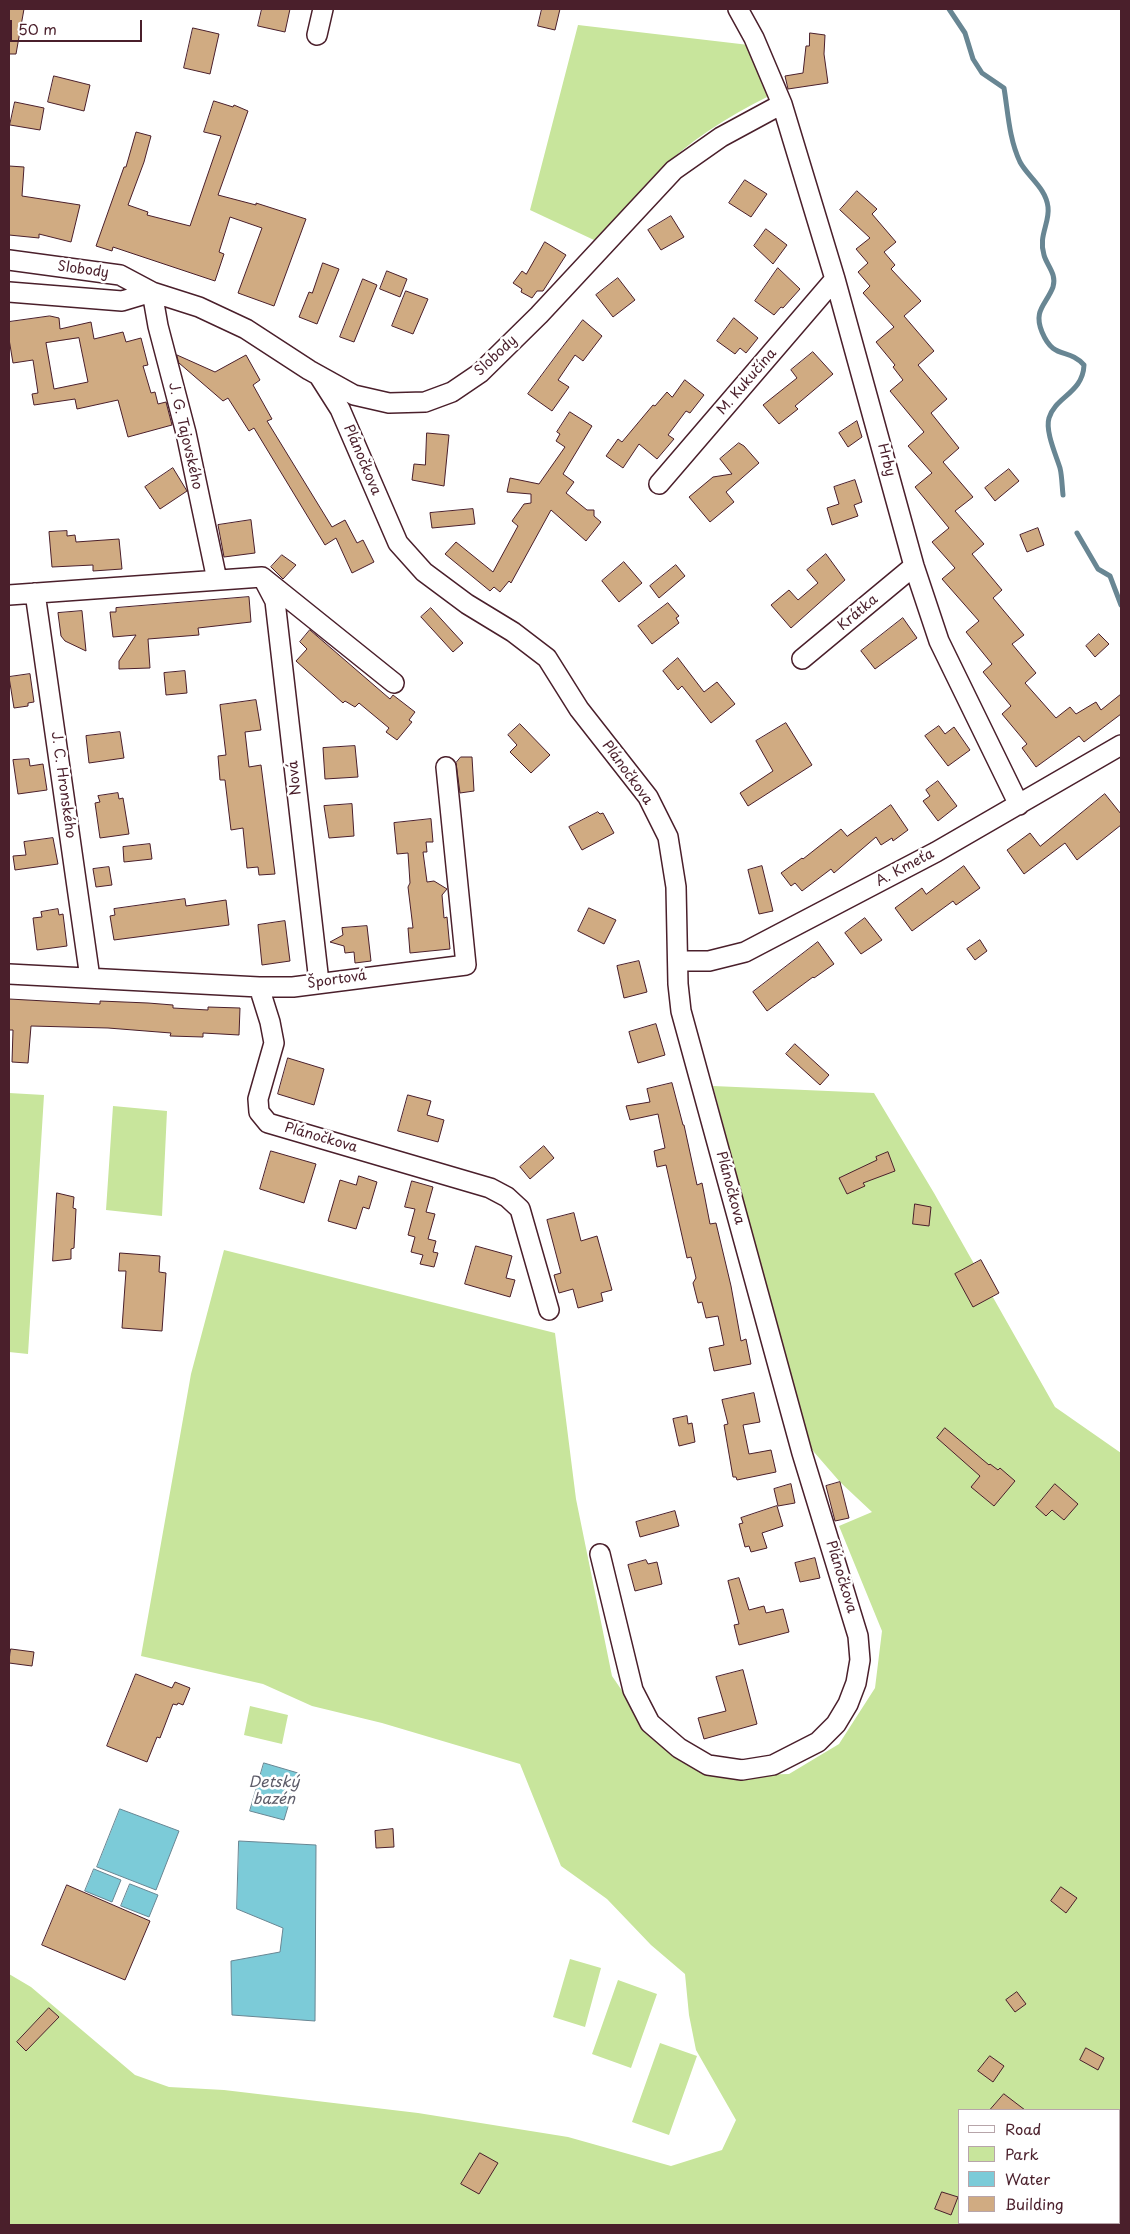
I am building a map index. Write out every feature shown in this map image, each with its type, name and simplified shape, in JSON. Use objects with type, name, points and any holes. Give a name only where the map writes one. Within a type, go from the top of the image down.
[{"type":"street","points":[[317,35],[323,9]]},
{"type":"street","name":"Hrby","points":[[738,9],[754,38],[782,104],[835,279],[914,566],[939,641],[1019,805]]},
{"type":"street","name":"Slobody","points":[[9,260],[120,274],[152,292],[199,307],[246,329],[319,376],[354,395],[389,404],[425,402],[452,392],[480,373],[539,315],[674,170],[721,138],[782,104]]},
{"type":"street","name":"M. Kukučína","points":[[659,484],[835,279]]},
{"type":"street","name":"Slobody","points":[[9,292],[122,301],[152,292]]},
{"type":"street","name":"J. G. Tajovského","points":[[152,292],[158,326],[186,433],[217,580]]},
{"type":"street","name":"Plánočkova","points":[[319,376],[340,409],[398,543],[424,572],[467,604],[513,632],[547,658],[579,709],[648,798],[668,838],[676,886],[681,1011],[799,1443],[858,1636],[860,1660],[856,1683],[848,1704],[836,1724],[818,1742],[802,1751],[773,1765],[742,1770],[708,1765],[679,1748],[650,1722],[633,1690],[600,1554]]},
{"type":"street","name":"Krátka","points":[[802,659],[914,566]]},
{"type":"street","points":[[9,595],[262,576],[394,683]]},
{"type":"street","name":"Nová","points":[[262,576],[275,601],[318,982]]},
{"type":"street","name":"J. C. Hronského","points":[[35,593],[90,978]]},
{"type":"street","name":"A. Kmeťa","points":[[679,961],[710,961],[746,952],[839,904],[1019,805],[1121,745]]},
{"type":"street","name":"Športová","points":[[9,974],[259,987],[293,987],[318,982],[466,964],[446,767]]},
{"type":"street","name":"Plánočkova","points":[[259,987],[270,1022],[274,1043],[258,1099],[259,1112],[268,1123],[490,1188],[507,1196],[520,1209],[549,1310]]},
{"type":"green space","points":[[578,25],[749,45],[769,96],[723,122],[680,152],[655,175],[594,240],[530,210]]},
{"type":"green space","points":[[713,1086],[874,1093],[934,1193],[1055,1407],[1121,1453],[1121,2225],[9,2225],[9,1974],[31,1987],[135,2075],[169,2087],[224,2090],[418,2113],[568,2137],[671,2166],[722,2150],[736,2120],[696,2050],[689,2015],[685,1974],[651,1945],[607,1899],[561,1866],[520,1764],[382,1723],[312,1706],[263,1684],[141,1656],[191,1374],[224,1250],[555,1333],[576,1499],[612,1676],[657,1742],[723,1776],[789,1774],[839,1744],[875,1688],[882,1631],[839,1526],[872,1512],[840,1482],[807,1444]]},
{"type":"green space","points":[[9,1093],[44,1095],[28,1354],[9,1352]]},
{"type":"green space","points":[[113,1106],[167,1111],[162,1216],[106,1210]]},
{"type":"green space","points":[[250,1706],[288,1715],[282,1744],[244,1735]]},
{"type":"green space","points":[[570,1959],[601,1968],[585,2027],[553,2017]]},
{"type":"green space","points":[[618,1980],[657,1994],[631,2068],[592,2054]]},
{"type":"green space","points":[[660,2043],[697,2056],[669,2135],[632,2122]]},
{"type":"water","name":"Detský bazén","points":[[264,1763],[298,1773],[284,1820],[250,1811]]},
{"type":"water","points":[[120,1809],[179,1831],[156,1890],[97,1867]]},
{"type":"water","points":[[239,1841],[316,1845],[315,2021],[232,2015],[231,1961],[280,1952],[283,1928],[237,1909]]},
{"type":"water","points":[[94,1869],[121,1880],[112,1902],[85,1891]]},
{"type":"water","points":[[130,1884],[158,1895],[149,1917],[121,1906]]},
{"type":"building","points":[[9,9],[24,9],[16,54],[9,54]]},
{"type":"building","points":[[262,9],[290,9],[285,32],[258,26]]},
{"type":"building","points":[[542,9],[560,9],[555,30],[538,26]]},
{"type":"building","points":[[193,28],[219,34],[210,74],[184,68]]},
{"type":"building","points":[[810,33],[825,35],[824,54],[828,83],[788,89],[785,76],[803,73],[806,46],[809,46]]},
{"type":"building","points":[[54,76],[90,85],[84,111],[48,102]]},
{"type":"building","points":[[214,101],[233,107],[234,105],[248,111],[218,195],[256,205],[256,203],[306,219],[274,306],[238,293],[262,228],[230,217],[219,252],[224,254],[215,281],[113,247],[112,251],[96,246],[124,167],[126,167],[136,132],[151,136],[144,162],[128,205],[148,212],[147,215],[190,226],[221,136],[204,132]]},
{"type":"building","points":[[15,102],[44,108],[40,130],[10,125]]},
{"type":"building","points":[[9,166],[24,167],[22,196],[80,205],[71,242],[39,234],[39,238],[9,235]]},
{"type":"building","points":[[745,180],[767,194],[751,217],[729,203]]},
{"type":"building","points":[[857,191],[877,209],[872,214],[896,242],[884,252],[895,265],[891,269],[921,301],[904,316],[934,351],[918,365],[947,399],[931,413],[959,448],[943,462],[973,497],[955,511],[984,544],[972,554],[1002,590],[993,598],[1024,635],[1012,644],[1036,673],[1025,683],[1056,718],[1070,707],[1076,714],[1096,702],[1101,710],[1121,694],[1121,714],[1084,742],[1079,736],[1036,767],[1022,748],[1027,744],[1002,714],[1011,706],[983,672],[992,664],[966,632],[979,621],[942,579],[955,568],[932,542],[949,528],[915,487],[932,473],[908,446],[924,432],[890,391],[903,380],[893,367],[895,365],[876,342],[894,327],[863,293],[870,286],[858,272],[868,263],[856,249],[870,238],[840,210]]},
{"type":"building","points":[[671,216],[684,237],[661,250],[648,230]]},
{"type":"building","points":[[766,229],[787,245],[773,264],[754,246]]},
{"type":"building","points":[[545,242],[566,255],[543,291],[537,291],[532,298],[521,292],[522,289],[513,283],[522,271],[526,274]]},
{"type":"building","points":[[323,263],[339,269],[317,324],[299,317],[309,292],[312,293]]},
{"type":"building","points":[[778,268],[800,289],[774,315],[755,301]]},
{"type":"building","points":[[387,271],[407,279],[400,297],[380,289]]},
{"type":"building","points":[[618,278],[635,300],[613,317],[596,295]]},
{"type":"building","points":[[363,279],[377,285],[354,342],[340,337]]},
{"type":"building","points":[[406,291],[428,299],[413,334],[392,326]]},
{"type":"building","points":[[50,316],[59,318],[60,329],[91,322],[94,339],[123,332],[126,342],[141,338],[148,365],[143,366],[151,393],[155,392],[158,404],[166,402],[172,425],[128,437],[118,400],[77,409],[75,399],[34,405],[32,394],[38,393],[33,360],[13,363],[9,339],[9,322]],"holes":[[[79,338],[88,382],[54,389],[46,343]]]},
{"type":"building","points":[[734,318],[758,338],[746,353],[740,348],[735,354],[717,341]]},
{"type":"building","points":[[583,320],[602,336],[583,361],[575,355],[558,380],[569,387],[552,411],[528,394]]},
{"type":"building","points":[[813,352],[833,374],[795,406],[798,409],[779,424],[763,405],[797,378],[791,370]]},
{"type":"building","points":[[177,355],[215,372],[246,355],[260,380],[253,385],[272,419],[267,421],[332,527],[345,520],[357,543],[363,540],[374,562],[352,573],[336,538],[325,545],[254,428],[249,431],[228,398],[223,401],[179,363]]},
{"type":"building","points":[[685,380],[704,395],[690,413],[686,411],[668,435],[674,439],[657,459],[639,444],[623,468],[606,456],[618,439],[622,442],[653,405],[655,406],[667,392],[672,397]]},
{"type":"building","points":[[570,412],[592,426],[563,474],[574,482],[566,493],[587,510],[594,510],[594,516],[601,522],[586,541],[551,510],[511,583],[509,581],[500,592],[494,587],[490,591],[445,554],[456,542],[493,572],[518,526],[512,521],[524,504],[531,503],[531,494],[507,492],[510,478],[539,484],[565,447],[556,441],[560,434],[557,432]]},
{"type":"building","points":[[857,421],[862,437],[848,447],[839,433]]},
{"type":"building","points":[[427,433],[449,435],[444,486],[412,480],[414,464],[425,465]]},
{"type":"building","points":[[739,443],[759,463],[726,492],[734,502],[710,522],[689,497],[713,477],[732,474],[720,459]]},
{"type":"building","points":[[173,468],[187,491],[160,509],[145,487]]},
{"type":"building","points":[[1009,469],[1019,481],[995,501],[985,488]]},
{"type":"building","points":[[855,480],[862,502],[854,505],[858,516],[832,525],[827,508],[839,504],[834,487]]},
{"type":"building","points":[[473,509],[475,524],[432,528],[430,513]]},
{"type":"building","points":[[251,520],[255,553],[224,557],[218,525]]},
{"type":"building","points":[[1038,528],[1044,545],[1027,552],[1020,535]]},
{"type":"building","points":[[67,531],[67,536],[75,535],[76,542],[119,539],[122,569],[93,571],[93,565],[52,567],[49,532]]},
{"type":"building","points":[[826,554],[845,580],[791,628],[771,605],[789,590],[798,600],[818,583],[807,570]]},
{"type":"building","points":[[282,555],[296,565],[283,579],[271,567]]},
{"type":"building","points":[[624,562],[642,583],[619,602],[602,581]]},
{"type":"building","points":[[676,565],[685,576],[659,598],[650,586]]},
{"type":"building","points":[[249,597],[251,622],[198,628],[199,635],[148,639],[150,668],[119,669],[119,661],[136,635],[113,637],[110,612],[116,612],[116,608]]},
{"type":"building","points":[[668,603],[679,616],[676,618],[679,623],[652,644],[638,626]]},
{"type":"building","points":[[431,608],[463,643],[453,652],[421,617]]},
{"type":"building","points":[[82,611],[86,651],[65,641],[61,636],[58,613]]},
{"type":"building","points":[[903,618],[917,638],[875,669],[861,651]]},
{"type":"building","points":[[310,630],[390,699],[393,695],[415,712],[409,720],[412,722],[397,740],[386,732],[389,728],[359,703],[355,707],[345,701],[343,703],[296,661],[307,649],[300,642]]},
{"type":"building","points":[[1099,634],[1109,644],[1095,657],[1086,646]]},
{"type":"building","points":[[678,658],[704,692],[717,682],[735,704],[711,723],[682,686],[678,690],[663,671]]},
{"type":"building","points":[[185,671],[187,693],[166,695],[164,673]]},
{"type":"building","points":[[30,674],[34,702],[28,703],[28,706],[14,708],[9,677]]},
{"type":"building","points":[[256,700],[261,730],[245,732],[249,767],[261,765],[275,874],[259,875],[258,867],[247,868],[243,828],[231,830],[225,780],[220,780],[218,756],[226,755],[220,705]]},
{"type":"building","points":[[786,723],[812,765],[748,806],[740,793],[773,771],[756,741]]},
{"type":"building","points":[[520,724],[550,755],[531,773],[510,752],[517,745],[508,735]]},
{"type":"building","points":[[939,726],[945,734],[954,727],[970,750],[948,766],[925,736]]},
{"type":"building","points":[[120,732],[124,758],[89,763],[86,736]]},
{"type":"building","points":[[355,746],[358,777],[325,779],[323,748]]},
{"type":"building","points":[[461,757],[472,757],[474,791],[460,793],[456,763]]},
{"type":"building","points":[[29,759],[30,766],[43,764],[47,790],[18,794],[13,760]]},
{"type":"building","points":[[938,781],[957,806],[938,821],[923,801],[930,796],[926,790]]},
{"type":"building","points":[[118,793],[119,799],[123,798],[129,834],[100,838],[95,803],[100,802],[98,796]]},
{"type":"building","points":[[1105,794],[1121,814],[1121,825],[1077,860],[1065,843],[1024,874],[1007,850],[1030,833],[1040,846]]},
{"type":"building","points":[[352,804],[354,836],[329,838],[324,806]]},
{"type":"building","points":[[891,805],[908,830],[893,841],[892,838],[881,845],[876,837],[834,873],[831,869],[802,891],[795,883],[791,886],[781,873],[803,859],[841,829],[847,836]]},
{"type":"building","points":[[598,812],[600,814],[603,813],[614,833],[582,850],[569,827]]},
{"type":"building","points":[[431,819],[433,842],[426,842],[427,852],[423,852],[427,882],[434,881],[447,889],[442,895],[444,918],[447,917],[450,949],[410,953],[408,928],[413,928],[408,887],[410,883],[408,853],[397,854],[394,823]]},
{"type":"building","points":[[53,838],[58,864],[15,870],[13,856],[26,855],[24,842]]},
{"type":"building","points":[[150,844],[152,859],[124,862],[123,847]]},
{"type":"building","points":[[762,866],[773,911],[759,914],[748,870]]},
{"type":"building","points":[[964,866],[980,888],[956,905],[953,901],[912,931],[895,908],[922,888],[926,894]]},
{"type":"building","points":[[109,867],[112,885],[96,887],[93,869]]},
{"type":"building","points":[[185,899],[186,906],[226,900],[229,925],[114,940],[110,916],[115,915],[114,909]]},
{"type":"building","points":[[589,908],[616,920],[604,944],[578,931]]},
{"type":"building","points":[[58,909],[59,915],[63,914],[67,946],[37,950],[33,918],[42,917],[41,912]]},
{"type":"building","points":[[865,918],[882,940],[861,954],[845,933]]},
{"type":"building","points":[[285,921],[290,961],[262,965],[258,925]]},
{"type":"building","points":[[367,926],[371,961],[355,963],[354,952],[345,953],[344,946],[330,942],[343,935],[342,928]]},
{"type":"building","points":[[980,940],[987,951],[975,960],[967,949]]},
{"type":"building","points":[[818,942],[834,964],[767,1011],[753,992]]},
{"type":"building","points":[[639,961],[647,992],[624,998],[617,966]]},
{"type":"building","points":[[9,999],[100,1004],[100,1001],[148,1003],[173,1005],[173,1008],[208,1010],[208,1007],[240,1008],[239,1035],[203,1033],[203,1037],[170,1036],[171,1033],[108,1028],[31,1026],[28,1063],[12,1062],[13,1030],[9,1030]]},
{"type":"building","points":[[656,1024],[665,1055],[638,1063],[629,1032]]},
{"type":"building","points":[[795,1044],[829,1075],[820,1085],[786,1054]]},
{"type":"building","points":[[288,1058],[324,1069],[314,1105],[278,1094]]},
{"type":"building","points":[[672,1083],[684,1125],[697,1185],[702,1183],[710,1224],[716,1223],[731,1286],[741,1341],[746,1339],[751,1364],[714,1371],[709,1348],[724,1345],[718,1316],[706,1318],[702,1302],[698,1303],[693,1283],[696,1278],[691,1257],[687,1258],[666,1165],[657,1167],[654,1151],[665,1148],[658,1114],[630,1120],[626,1106],[650,1102],[647,1089]]},
{"type":"building","points":[[408,1095],[431,1101],[427,1115],[444,1120],[438,1142],[398,1131]]},
{"type":"building","points":[[544,1146],[554,1158],[530,1179],[520,1167]]},
{"type":"building","points":[[271,1151],[316,1164],[304,1203],[260,1189]]},
{"type":"building","points":[[888,1152],[895,1171],[863,1183],[865,1186],[847,1194],[839,1178],[877,1160],[876,1157]]},
{"type":"building","points":[[359,1176],[377,1182],[369,1209],[363,1207],[356,1229],[328,1221],[340,1180],[356,1185]]},
{"type":"building","points":[[412,1181],[433,1187],[426,1212],[435,1214],[428,1239],[436,1241],[433,1252],[438,1253],[434,1267],[420,1264],[423,1255],[411,1252],[415,1237],[408,1235],[415,1209],[405,1207]]},
{"type":"building","points":[[57,1193],[74,1197],[73,1208],[76,1209],[74,1248],[71,1249],[71,1259],[53,1261]]},
{"type":"building","points":[[915,1204],[931,1207],[929,1226],[913,1224]]},
{"type":"building","points":[[574,1213],[581,1241],[597,1236],[612,1290],[601,1293],[603,1301],[578,1308],[573,1289],[559,1293],[554,1275],[561,1273],[547,1220]]},
{"type":"building","points":[[476,1246],[512,1256],[506,1278],[515,1280],[510,1297],[465,1284]]},
{"type":"building","points":[[120,1253],[160,1256],[159,1272],[166,1273],[162,1331],[122,1328],[126,1271],[119,1271]]},
{"type":"building","points":[[981,1260],[999,1293],[973,1307],[955,1274]]},
{"type":"building","points":[[754,1393],[760,1422],[743,1425],[749,1454],[771,1450],[776,1472],[737,1480],[736,1477],[733,1477],[724,1425],[728,1424],[722,1400]]},
{"type":"building","points":[[687,1416],[688,1424],[692,1423],[695,1442],[679,1446],[673,1419]]},
{"type":"building","points":[[945,1428],[989,1465],[998,1470],[1000,1468],[1015,1481],[994,1506],[971,1487],[980,1476],[937,1438]]},
{"type":"building","points":[[840,1482],[849,1518],[835,1521],[826,1486]]},
{"type":"building","points":[[791,1484],[795,1503],[778,1506],[774,1489]]},
{"type":"building","points":[[1055,1484],[1078,1504],[1064,1520],[1052,1510],[1046,1516],[1036,1507]]},
{"type":"building","points":[[777,1506],[783,1526],[762,1533],[767,1548],[751,1552],[749,1546],[745,1547],[739,1524],[743,1523],[741,1518]]},
{"type":"building","points":[[675,1511],[679,1526],[640,1537],[636,1522]]},
{"type":"building","points":[[815,1558],[820,1578],[800,1582],[795,1563]]},
{"type":"building","points":[[646,1560],[648,1564],[657,1562],[662,1584],[635,1591],[628,1565]]},
{"type":"building","points":[[739,1578],[749,1610],[764,1606],[766,1613],[783,1609],[789,1632],[739,1645],[734,1625],[739,1624],[728,1581]]},
{"type":"building","points":[[11,1649],[34,1652],[32,1666],[9,1663]]},
{"type":"building","points":[[743,1670],[757,1724],[704,1739],[698,1718],[726,1711],[716,1677]]},
{"type":"building","points":[[136,1674],[172,1688],[175,1682],[190,1688],[183,1705],[173,1704],[160,1738],[157,1737],[147,1762],[107,1746]]},
{"type":"building","points":[[393,1829],[394,1847],[376,1848],[375,1831]]},
{"type":"building","points":[[67,1885],[150,1921],[125,1980],[42,1945]]},
{"type":"building","points":[[1061,1887],[1077,1898],[1066,1913],[1051,1901]]},
{"type":"building","points":[[1017,1992],[1026,2004],[1015,2012],[1006,2000]]},
{"type":"building","points":[[49,2008],[59,2017],[26,2051],[17,2042]]},
{"type":"building","points":[[1086,2048],[1104,2058],[1098,2070],[1080,2060]]},
{"type":"building","points":[[990,2056],[1004,2066],[993,2082],[978,2071]]},
{"type":"building","points":[[1004,2094],[1024,2109],[991,2109]]},
{"type":"building","points":[[480,2153],[498,2163],[479,2194],[461,2184]]},
{"type":"building","points":[[942,2192],[958,2197],[951,2215],[935,2209]]},
{"type":"waterway","points":[[949,9],[965,33],[973,59],[982,73],[1004,88],[1009,125],[1016,153],[1023,167],[1047,200],[1048,213],[1042,242],[1045,259],[1053,274],[1054,282],[1040,313],[1040,324],[1042,332],[1051,347],[1072,356],[1084,365],[1079,382],[1052,411],[1048,423],[1048,429],[1060,468],[1063,495]]},
{"type":"waterway","points":[[1077,533],[1098,569],[1110,576],[1121,605]]}]
